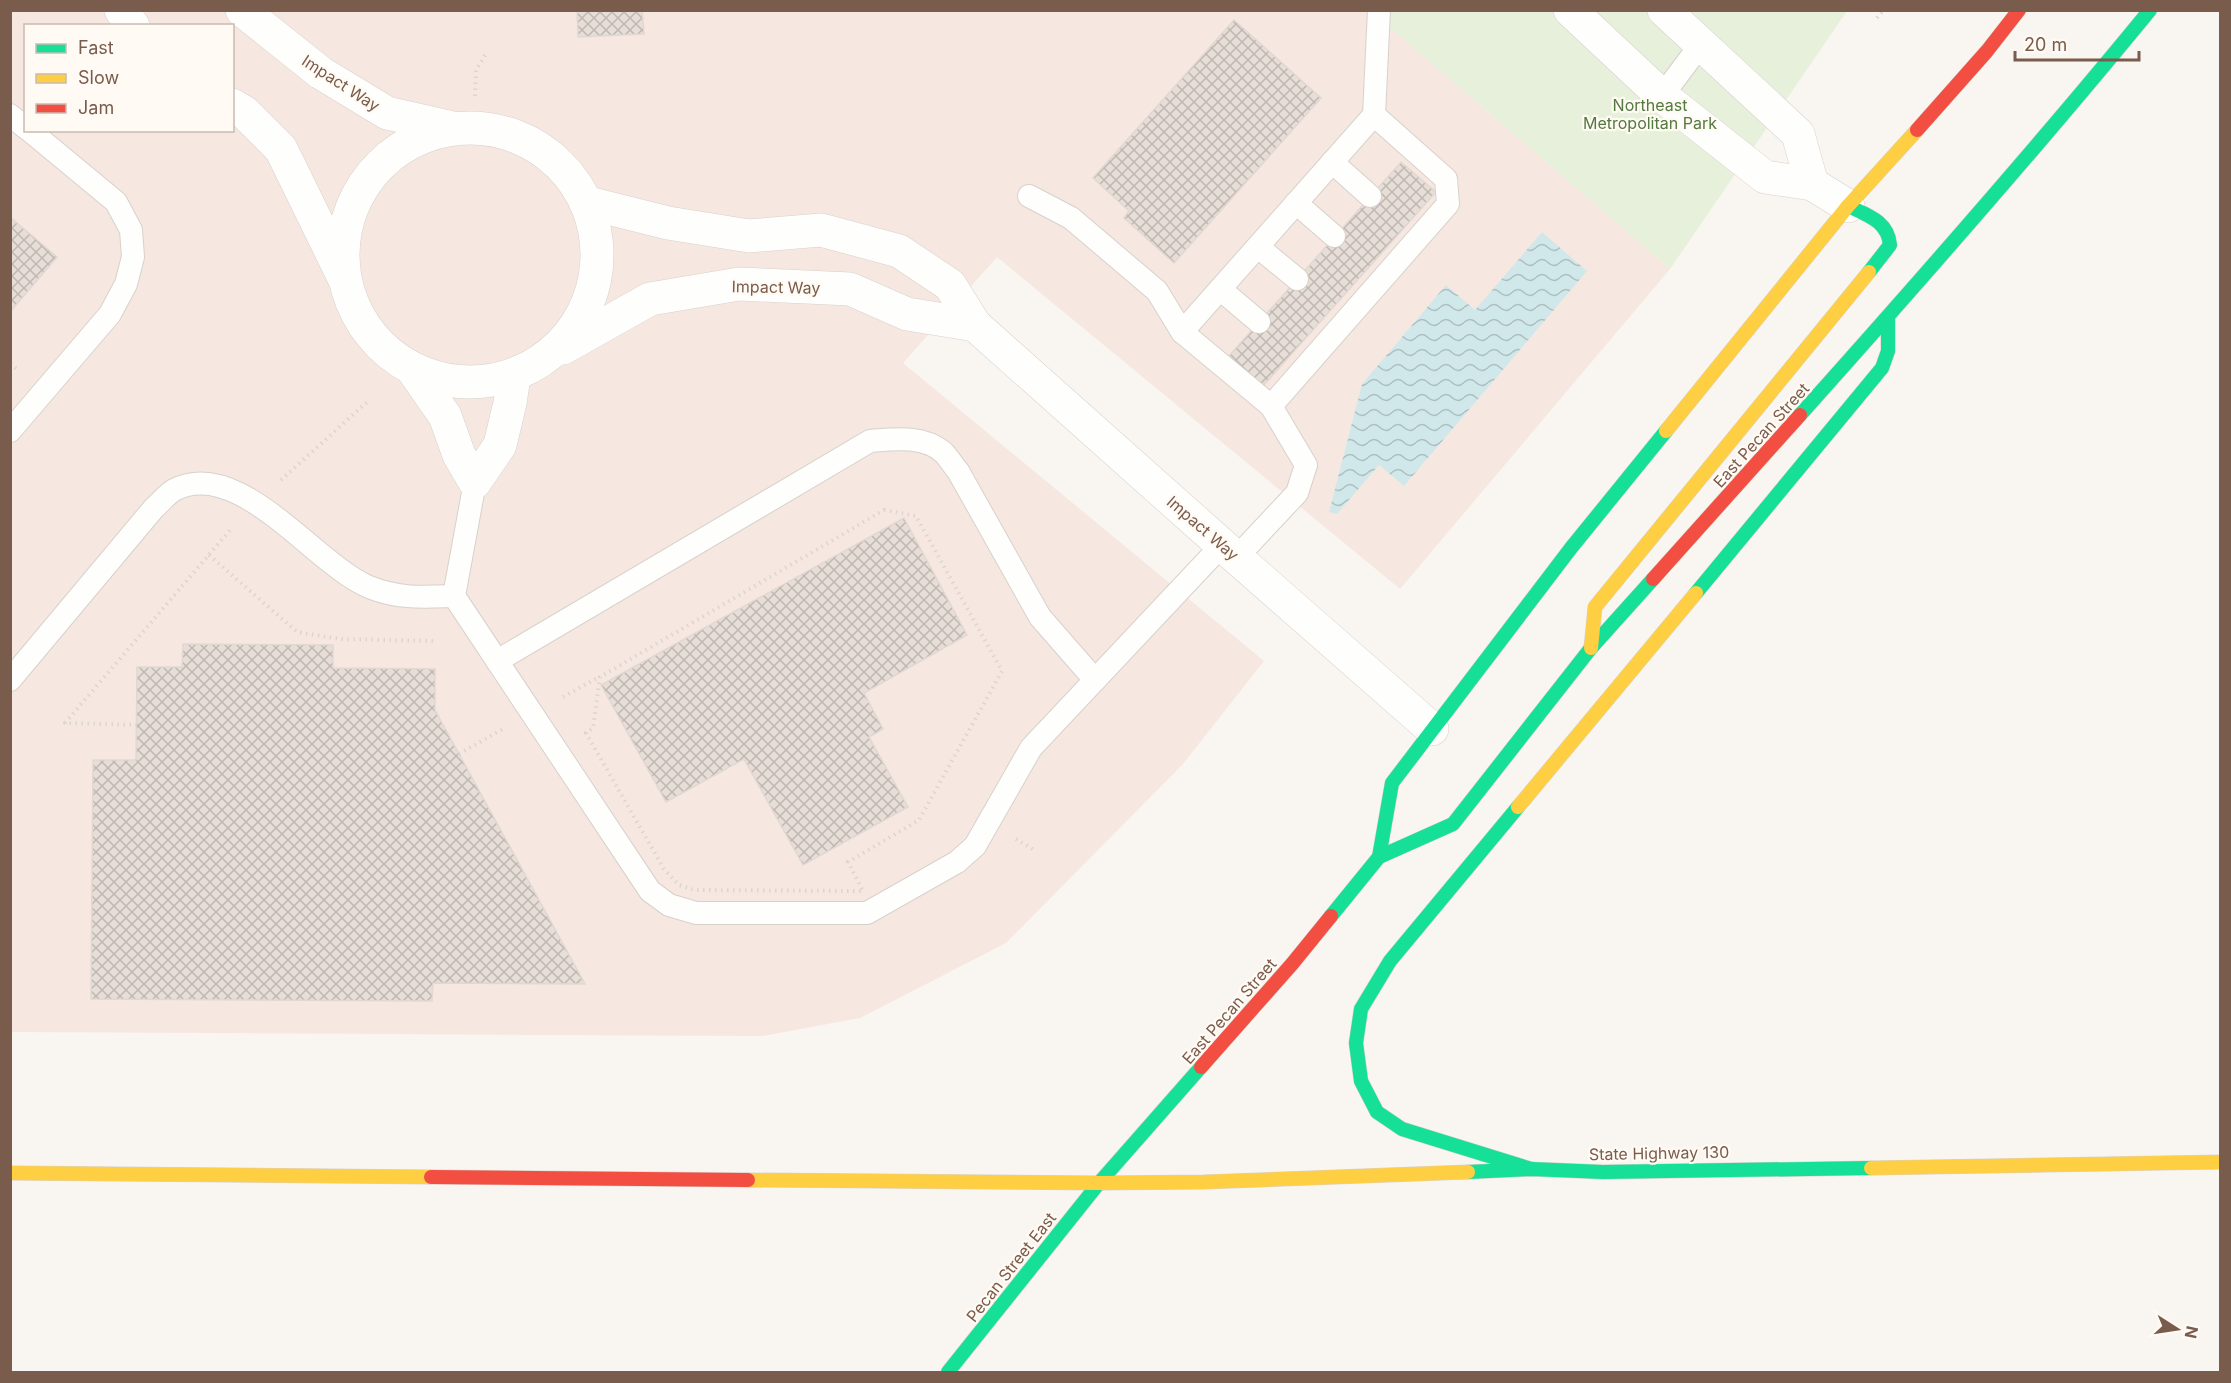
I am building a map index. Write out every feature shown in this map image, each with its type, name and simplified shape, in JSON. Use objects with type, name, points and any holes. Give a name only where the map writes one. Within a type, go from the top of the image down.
[{"type":"main road","name":"East Pecan Street","points":[[1379,857],[1392,783],[1432,729],[1571,548],[1848,206],[1987,51],[2019,10]]},
{"type":"main road","name":"East Pecan Street","points":[[1099,1183],[1292,964],[1379,857],[1453,824],[1592,648],[1888,318],[2076,100],[2150,10]]},
{"type":"main road","points":[[1592,648],[1595,607],[1890,245],[1890,235],[1885,226],[1848,206]]},
{"type":"main road","points":[[1531,1169],[1402,1129],[1377,1112],[1361,1080],[1356,1043],[1361,1009],[1390,961],[1882,368],[1888,351],[1888,318]]},
{"type":"main road","name":"State Highway 130","points":[[10,1173],[1099,1183],[1204,1182],[1531,1169],[1603,1172],[2220,1162]]},
{"type":"main road","name":"Pecan Street East","points":[[948,1372],[1099,1183]]},
{"type":"street","points":[[121,10],[132,24]]},
{"type":"street","name":"Impact Way","points":[[242,10],[321,73],[387,113],[453,128],[518,135],[554,156],[588,203],[668,223],[749,236],[821,230],[899,251],[950,285],[975,325],[1432,729]]},
{"type":"street","points":[[1570,10],[1662,96],[1765,177],[1812,184],[1848,206]]},
{"type":"street","points":[[1664,10],[1798,134],[1812,184]]},
{"type":"street","points":[[234,106],[244,112],[281,149],[345,280],[361,322],[378,345],[413,370],[445,416],[459,455],[475,482],[500,445],[514,376]]},
{"type":"street","points":[[345,280],[350,213],[373,172],[405,145],[453,128]]},
{"type":"street","points":[[551,355],[579,322],[598,266],[588,203]]},
{"type":"street","name":"Impact Way","points":[[413,370],[467,384],[514,376],[650,298],[739,284],[850,289],[907,314],[975,325]]},
{"type":"lane","points":[[1182,332],[1374,115],[1379,10]]},
{"type":"lane","points":[[1662,96],[1701,44]]},
{"type":"lane","points":[[10,115],[24,127]]},
{"type":"lane","points":[[1271,406],[1300,358],[1411,232],[1448,204],[1446,179],[1374,115]]},
{"type":"lane","points":[[10,431],[110,314],[126,284],[133,257],[131,231],[116,202],[31,132]]},
{"type":"lane","points":[[1332,162],[1370,196]]},
{"type":"lane","points":[[475,482],[454,596],[650,891],[669,905],[696,913],[867,914],[957,862],[975,846],[1031,748],[1095,680],[1229,551],[1297,493],[1306,465],[1271,406],[1182,332],[1157,291],[1071,218],[1029,196]]},
{"type":"lane","points":[[1296,203],[1334,237]]},
{"type":"lane","points":[[1258,247],[1297,279]]},
{"type":"lane","points":[[1220,289],[1259,322]]},
{"type":"lane","points":[[497,661],[870,441],[901,438],[924,442],[942,452],[958,471],[1040,616],[1095,680]]},
{"type":"lane","points":[[10,680],[154,508],[172,490],[195,483],[222,486],[258,504],[338,570],[368,586],[400,597],[454,596]]},
{"type":"path","points":[[1877,18],[1883,10]]},
{"type":"path","points":[[475,97],[476,70],[487,52]]},
{"type":"path","points":[[278,483],[367,402]]},
{"type":"path","points":[[563,697],[884,510],[916,516],[1002,671],[919,820],[848,862],[863,891],[694,890],[679,885],[664,868],[586,733],[593,728],[600,677]]},
{"type":"path","points":[[137,725],[65,723],[231,529]]},
{"type":"path","points":[[209,555],[297,632],[340,639],[436,641]]},
{"type":"path","points":[[459,754],[505,728]]},
{"type":"path","points":[[1015,838],[1034,850]]},
{"type":"shaded area","points":[[11,11],[1371,11],[1670,269],[1400,589],[997,257],[903,363],[1264,661],[1183,764],[1006,943],[860,1018],[763,1036],[11,1032]]},
{"type":"green space","name":"Northeast Metropolitan Park","points":[[1371,11],[1847,11],[1670,269]]},
{"type":"water","points":[[1542,232],[1587,271],[1404,486],[1379,465],[1337,514],[1329,512],[1362,384],[1446,285],[1475,310]]},
{"type":"building","points":[[577,10],[642,10],[644,34],[578,37]]},
{"type":"building","points":[[1234,20],[1321,98],[1174,263],[1124,218],[1129,211],[1093,178]]},
{"type":"building","points":[[1401,162],[1436,192],[1263,386],[1229,356]]},
{"type":"building","points":[[10,217],[57,257],[10,312]]},
{"type":"building","points":[[904,518],[967,635],[864,693],[883,729],[869,737],[908,807],[803,865],[744,759],[666,802],[601,685]]},
{"type":"building","points":[[183,644],[333,645],[333,668],[435,669],[435,710],[585,984],[433,983],[432,1001],[91,999],[93,760],[136,760],[137,667],[182,667]]},
{"type":"traffic: fast","points":[[1800,415],[1977,214],[2150,10]]},
{"type":"traffic: fast","points":[[1848,206],[1881,224],[1888,237],[1890,245],[1869,272]]},
{"type":"traffic: fast","points":[[1696,593],[1882,368],[1888,351],[1888,317]]},
{"type":"traffic: fast","points":[[1379,857],[1392,783],[1571,548],[1666,431]]},
{"type":"traffic: fast","points":[[1331,916],[1379,857],[1453,824],[1591,648],[1653,579]]},
{"type":"traffic: fast","points":[[1518,807],[1390,961],[1361,1009],[1356,1043],[1361,1081],[1377,1112],[1402,1129],[1531,1169]]},
{"type":"traffic: fast","points":[[948,1372],[1099,1183],[1201,1067]]},
{"type":"traffic: fast","points":[[1468,1172],[1531,1169],[1603,1172],[1871,1168]]},
{"type":"traffic: slow","points":[[1666,431],[1848,206],[1917,130]]},
{"type":"traffic: slow","points":[[1591,648],[1595,607],[1869,272]]},
{"type":"traffic: slow","points":[[1518,807],[1696,593]]},
{"type":"traffic: slow","points":[[1871,1168],[2220,1162]]},
{"type":"traffic: slow","points":[[1099,1183],[1204,1182],[1468,1172]]},
{"type":"traffic: slow","points":[[10,1173],[431,1177]]},
{"type":"traffic: slow","points":[[748,1180],[1099,1183]]},
{"type":"traffic: jam","points":[[1917,130],[1987,51],[2019,10]]},
{"type":"traffic: jam","points":[[1653,579],[1800,415]]},
{"type":"traffic: jam","points":[[1201,1067],[1331,916]]},
{"type":"traffic: jam","points":[[431,1177],[748,1180]]}]
